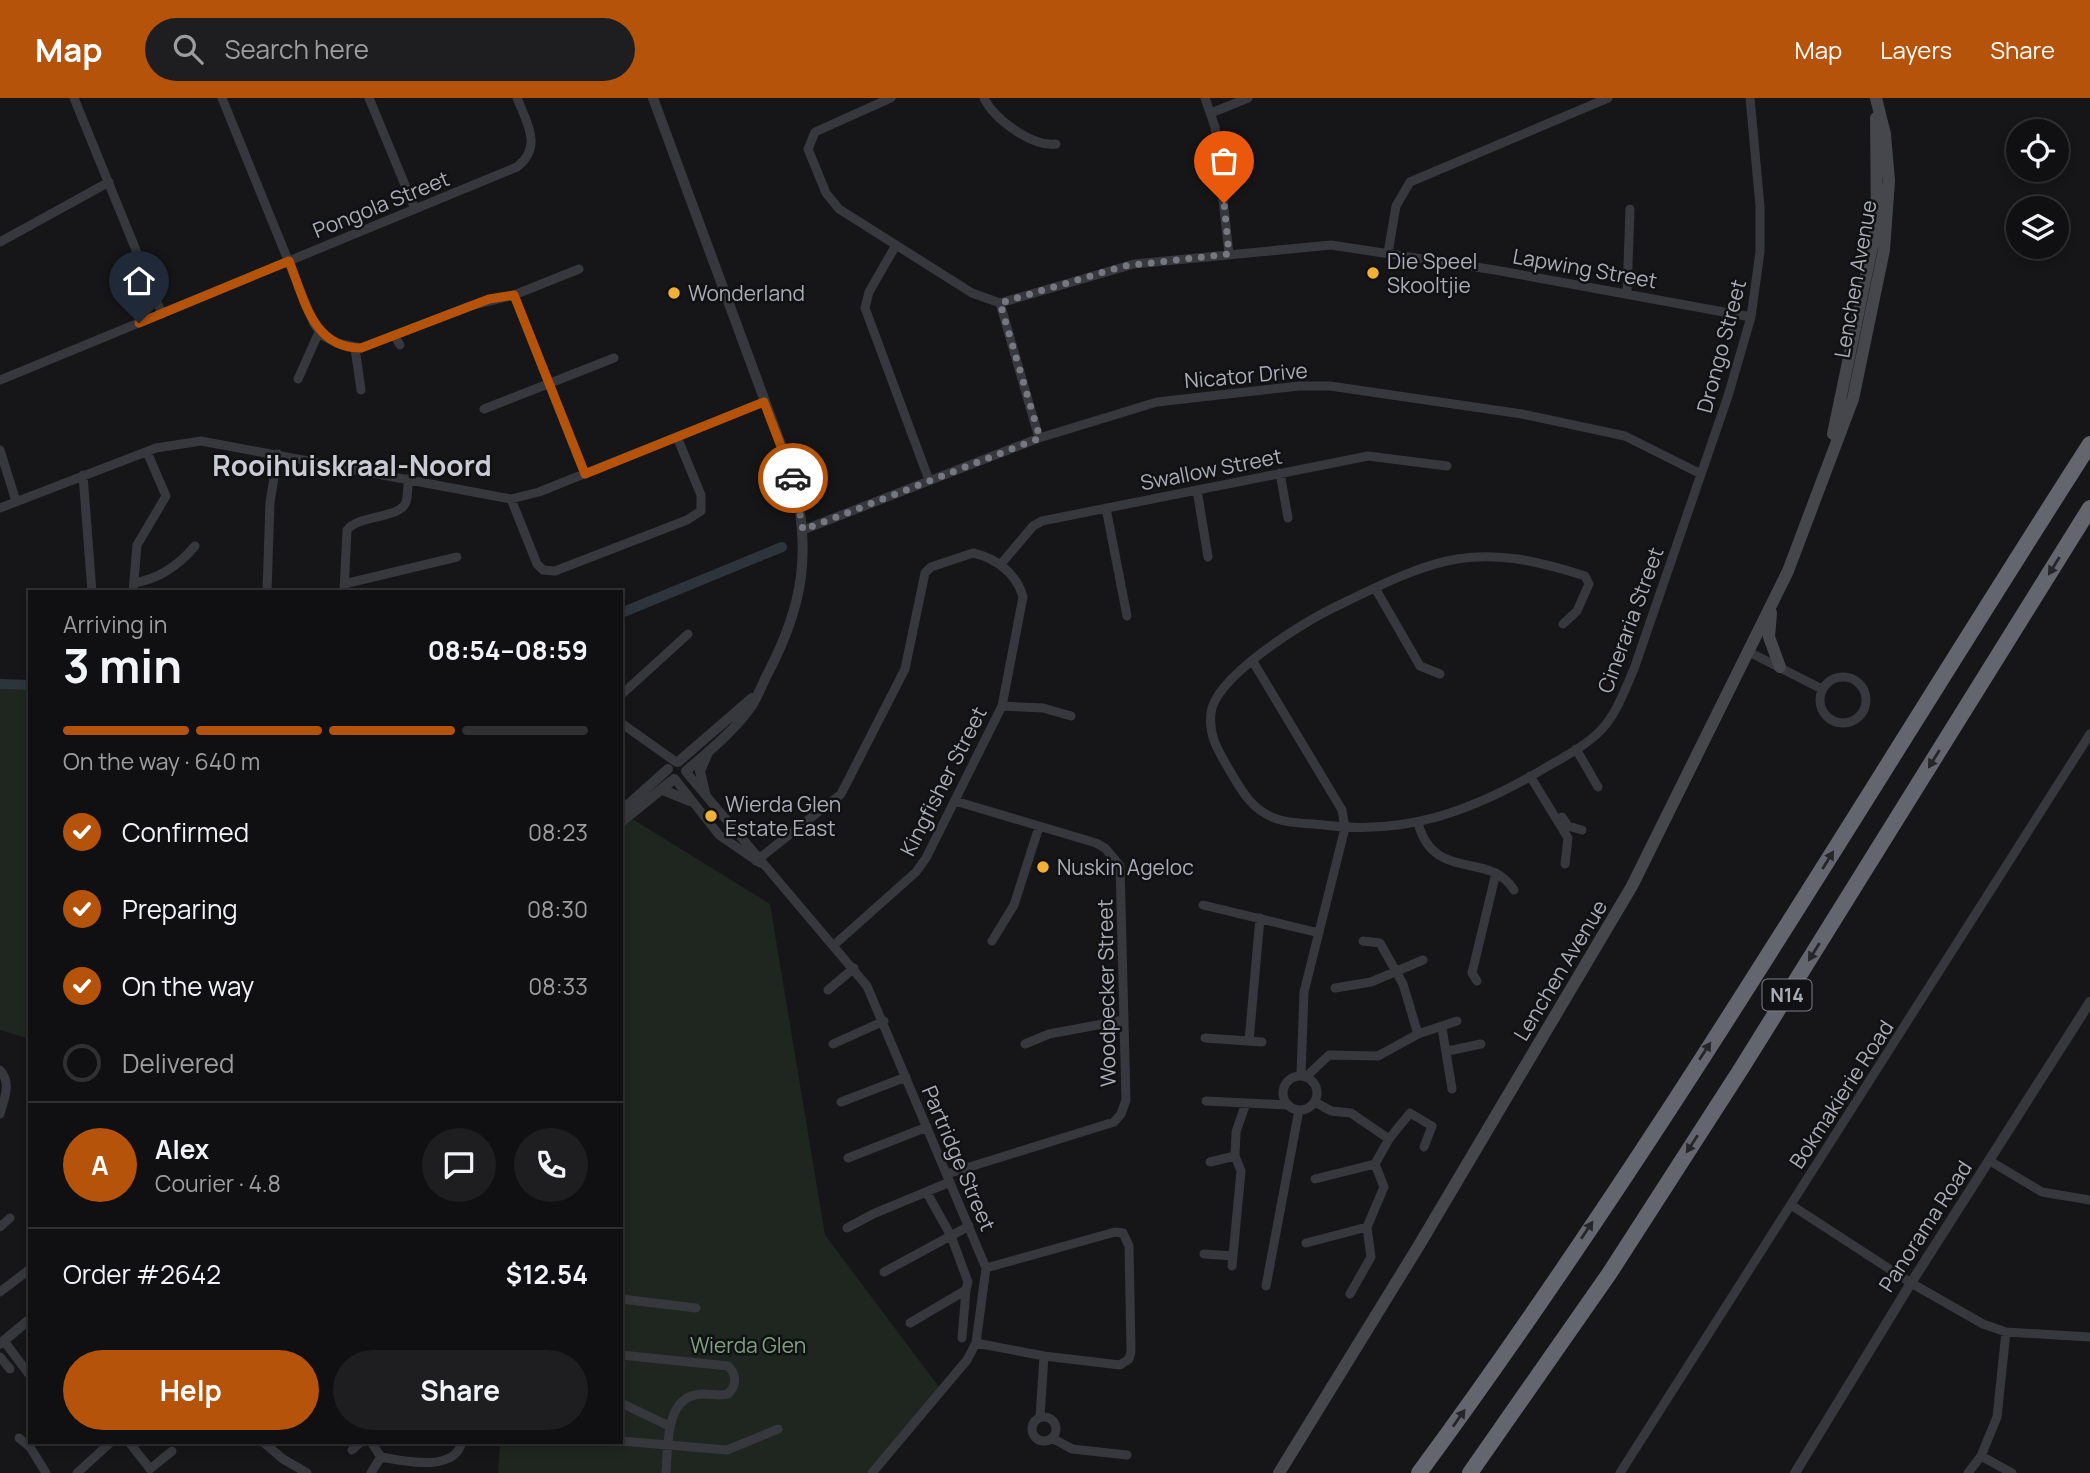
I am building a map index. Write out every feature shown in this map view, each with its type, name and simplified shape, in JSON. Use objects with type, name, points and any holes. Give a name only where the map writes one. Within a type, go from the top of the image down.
[{"type":"highway","name":"N14","points":[[1419,1473],[1631,1167],[1800,906],[1958,649],[2090,443]]},
{"type":"highway","name":"N14","points":[[1470,1473],[1609,1274],[1741,1069],[2090,508]]},
{"type":"main road","name":"Lenchen Avenue","points":[[1279,1473],[1418,1247],[1632,886],[1772,605],[1802,537],[1853,399],[1884,250],[1889,181],[1885,134],[1875,98]]},
{"type":"main road","points":[[1772,605],[1769,637],[1780,667]]},
{"type":"street","points":[[74,98],[162,314]]},
{"type":"street","points":[[222,98],[319,332],[337,343],[355,348],[489,299],[514,295],[579,269]]},
{"type":"street","points":[[369,98],[415,209]]},
{"type":"street","name":"Pongola Street","points":[[0,380],[504,172],[525,160],[531,148],[529,129],[517,98]]},
{"type":"street","points":[[623,810],[676,770],[710,749],[743,717],[782,646],[797,603],[803,572],[803,530],[793,477],[653,98]]},
{"type":"street","points":[[891,98],[822,127],[810,139],[808,149],[830,200],[839,209],[972,293],[1000,303],[1040,438]]},
{"type":"street","points":[[984,98],[996,116],[1037,141],[1056,144]]},
{"type":"street","points":[[1205,98],[1211,113],[1229,254]]},
{"type":"street","points":[[1211,113],[1248,98]]},
{"type":"street","points":[[1388,253],[1396,206],[1410,182],[1608,98]]},
{"type":"street","name":"Drongo Street","points":[[1701,474],[1751,317],[1760,252],[1760,206],[1749,98]]},
{"type":"street","points":[[0,242],[109,182]]},
{"type":"street","points":[[1627,293],[1630,209]]},
{"type":"street","points":[[896,245],[869,292],[865,308],[929,480]]},
{"type":"street","name":"Lapwing Street","points":[[1000,303],[1124,266],[1321,245],[1388,253],[1627,293],[1751,317]]},
{"type":"street","points":[[514,295],[585,474]]},
{"type":"street","points":[[298,379],[319,332]]},
{"type":"street","points":[[394,335],[400,345]]},
{"type":"street","points":[[355,348],[361,390]]},
{"type":"street","points":[[484,409],[614,358]]},
{"type":"street","name":"Nicator Drive","points":[[803,530],[1040,438],[1157,402],[1299,386],[1330,386],[1522,414],[1605,431],[1636,439],[1701,474]]},
{"type":"street","points":[[0,508],[147,452],[176,443],[201,441],[511,499],[585,474],[764,402]]},
{"type":"street","points":[[511,499],[537,564],[543,570],[555,572],[687,520],[701,510],[701,495],[677,437]]},
{"type":"street","points":[[0,450],[16,501]]},
{"type":"street","points":[[134,587],[137,545],[166,496],[147,452]]},
{"type":"street","points":[[267,590],[270,502],[278,454]]},
{"type":"street","name":"Swallow Street","points":[[1001,564],[1037,523],[1105,508],[1368,456],[1447,466]]},
{"type":"street","points":[[1280,473],[1287,518]]},
{"type":"street","name":"Cineraria Street","points":[[1563,624],[1579,608],[1589,584],[1588,578],[1528,559],[1467,555],[1427,566],[1310,620],[1252,660],[1216,699],[1211,711],[1211,736],[1254,807],[1279,820],[1345,828],[1418,823],[1476,805],[1533,775],[1576,749],[1602,729],[1618,705],[1634,669],[1701,474]]},
{"type":"street","points":[[83,475],[92,590]]},
{"type":"street","points":[[408,479],[406,501],[400,509],[356,522],[347,530],[344,588],[457,558]]},
{"type":"street","points":[[1197,490],[1208,557]]},
{"type":"street","points":[[1105,508],[1128,616]]},
{"type":"street","points":[[134,587],[180,564],[195,547]]},
{"type":"street","points":[[760,860],[841,794],[905,669],[925,573],[931,567],[965,554],[983,555],[1001,564]]},
{"type":"street","name":"Kingfisher Street","points":[[834,945],[916,872],[1002,706],[1023,597],[1016,582],[1001,564]]},
{"type":"street","points":[[1375,588],[1420,666],[1440,674]]},
{"type":"street","points":[[623,693],[688,634]]},
{"type":"street","points":[[1747,651],[1822,689]]},
{"type":"street","points":[[1252,660],[1342,810],[1345,828],[1304,992],[1304,1076]]},
{"type":"street","points":[[1836,677],[1853,679],[1865,691],[1865,709],[1851,722],[1833,721],[1821,707],[1822,689],[1836,677]]},
{"type":"street","points":[[623,820],[663,790],[676,770],[757,694]]},
{"type":"street","points":[[1002,706],[1043,708],[1071,716]]},
{"type":"street","points":[[623,724],[656,749],[676,770]]},
{"type":"street","name":"Bokmakierie Road","points":[[1620,1473],[2090,734]]},
{"type":"street","points":[[663,790],[693,805],[707,795],[700,771],[710,749]]},
{"type":"street","points":[[1576,749],[1598,787]]},
{"type":"street","name":"Partridge Street","points":[[676,770],[693,805],[719,835],[760,860]]},
{"type":"street","name":"Partridge Street","points":[[676,770],[707,795],[867,986],[986,1268],[976,1343],[965,1363],[872,1473]]},
{"type":"street","points":[[1533,775],[1568,826],[1582,830]]},
{"type":"street","points":[[1533,775],[1567,838],[1565,864]]},
{"type":"street","name":"Woodpecker Street","points":[[847,1228],[873,1214],[927,1193],[949,1178],[1114,1122],[1121,1115],[1126,1100],[1120,866],[1105,848],[1096,843],[955,801]]},
{"type":"street","points":[[1327,825],[1342,810]]},
{"type":"street","points":[[1418,823],[1423,840],[1436,855],[1505,876],[1514,890]]},
{"type":"street","points":[[992,941],[1014,905],[1039,827]]},
{"type":"street","points":[[1477,981],[1472,973],[1496,873]]},
{"type":"street","points":[[1203,905],[1319,933]]},
{"type":"street","points":[[1249,1041],[1260,918]]},
{"type":"street","points":[[1363,941],[1380,942],[1394,972],[1403,984],[1418,1034]]},
{"type":"street","points":[[1335,988],[1371,982],[1423,960]]},
{"type":"street","points":[[828,990],[854,968]]},
{"type":"street","name":"Panorama Road","points":[[1795,1473],[1911,1283],[2090,1002]]},
{"type":"street","points":[[1025,1044],[1049,1034],[1124,1020]]},
{"type":"street","points":[[834,1044],[884,1021]]},
{"type":"street","points":[[1288,1105],[1283,1094],[1286,1083],[1304,1076],[1329,1055],[1378,1056],[1418,1034],[1457,1021]]},
{"type":"street","points":[[1442,1028],[1448,1051],[1452,1089]]},
{"type":"street","points":[[1205,1038],[1262,1042]]},
{"type":"street","points":[[1448,1051],[1481,1044]]},
{"type":"street","points":[[0,1070],[6,1077],[7,1086],[0,1114]]},
{"type":"street","points":[[1304,1076],[1316,1085],[1315,1102]]},
{"type":"street","points":[[841,1102],[906,1077]]},
{"type":"street","points":[[1206,1101],[1288,1105],[1299,1110]]},
{"type":"street","points":[[1299,1110],[1315,1102]]},
{"type":"street","points":[[1315,1102],[1331,1111],[1353,1114],[1390,1139]]},
{"type":"street","points":[[1204,1254],[1233,1261],[1241,1171],[1235,1156],[1236,1132],[1246,1103]]},
{"type":"street","points":[[1266,1286],[1299,1110]]},
{"type":"street","points":[[1315,1179],[1376,1164],[1390,1139],[1410,1113],[1432,1126],[1424,1147]]},
{"type":"street","points":[[848,1158],[927,1127]]},
{"type":"street","points":[[1210,1162],[1235,1156]]},
{"type":"street","points":[[1990,1161],[2042,1192],[2090,1200]]},
{"type":"street","points":[[1350,1294],[1371,1257],[1367,1227],[1384,1187],[1376,1164]]},
{"type":"street","points":[[927,1193],[951,1236],[968,1282],[962,1338]]},
{"type":"street","points":[[1791,1205],[1968,1317],[2006,1332],[2090,1336]]},
{"type":"street","points":[[0,1227],[10,1218]]},
{"type":"street","points":[[884,1272],[969,1226]]},
{"type":"street","points":[[1306,1243],[1367,1227]]},
{"type":"street","points":[[976,1343],[1044,1356],[1120,1365],[1129,1359],[1131,1352],[1129,1247],[1126,1237],[1115,1232],[986,1268]]},
{"type":"street","points":[[0,1292],[28,1271]]},
{"type":"street","points":[[910,1323],[966,1290]]},
{"type":"street","points":[[623,1299],[696,1308]]},
{"type":"street","points":[[26,1374],[1,1343],[28,1321]]},
{"type":"street","points":[[1968,1473],[1981,1456],[1997,1417],[2006,1332]]},
{"type":"street","points":[[623,1356],[731,1368],[736,1381],[728,1394],[692,1396],[680,1405],[669,1426],[666,1473]]},
{"type":"street","points":[[1040,1418],[1044,1356]]},
{"type":"street","points":[[0,1357],[10,1369]]},
{"type":"street","points":[[623,1404],[669,1426]]},
{"type":"street","points":[[1052,1438],[1056,1430],[1054,1423],[1048,1418],[1040,1418],[1034,1423],[1033,1435],[1040,1440],[1052,1438],[1072,1449],[1127,1455]]},
{"type":"street","points":[[623,1441],[727,1450],[778,1429]]},
{"type":"street","points":[[19,1438],[30,1447],[46,1473]]},
{"type":"street","points":[[76,1473],[109,1444]]},
{"type":"street","points":[[131,1444],[150,1469],[172,1451]]},
{"type":"street","points":[[265,1444],[282,1460],[307,1473]]},
{"type":"street","points":[[352,1450],[359,1444]]},
{"type":"street","points":[[372,1444],[381,1458],[430,1465],[452,1457],[461,1444]]},
{"type":"street","points":[[1981,1456],[2012,1473]]},
{"type":"street","points":[[371,1473],[381,1458]]},
{"type":"green space","points":[[0,685],[28,685],[28,1038],[0,1030]]},
{"type":"green space","name":"Wierda Glen","points":[[629,817],[770,904],[825,1235],[939,1387],[867,1473],[498,1473],[500,1444],[623,1444],[623,822]]},
{"type":"waterway","points":[[623,612],[782,547]]},
{"type":"waterway","points":[[0,684],[28,685]]},
{"type":"way so far","points":[[793,478],[803,530],[1040,438],[1000,303],[1124,266],[1229,254],[1224,203]]},
{"type":"place","name":"Die Speel Skooltjie","points":[[1373,273]]},
{"type":"place","name":"Wonderland","points":[[674,293]]},
{"type":"place","name":"Wierda Glen Estate East","points":[[711,816]]},
{"type":"place","name":"Nuskin Ageloc","points":[[1043,867]]},
{"type":"district","name":"Rooihuiskraal-Noord","points":[[352,465]]},
{"type":"route","points":[[139,323],[289,261],[318,330],[323,336],[349,348],[361,348],[489,299],[514,295],[585,474],[764,402],[793,478]]}]
